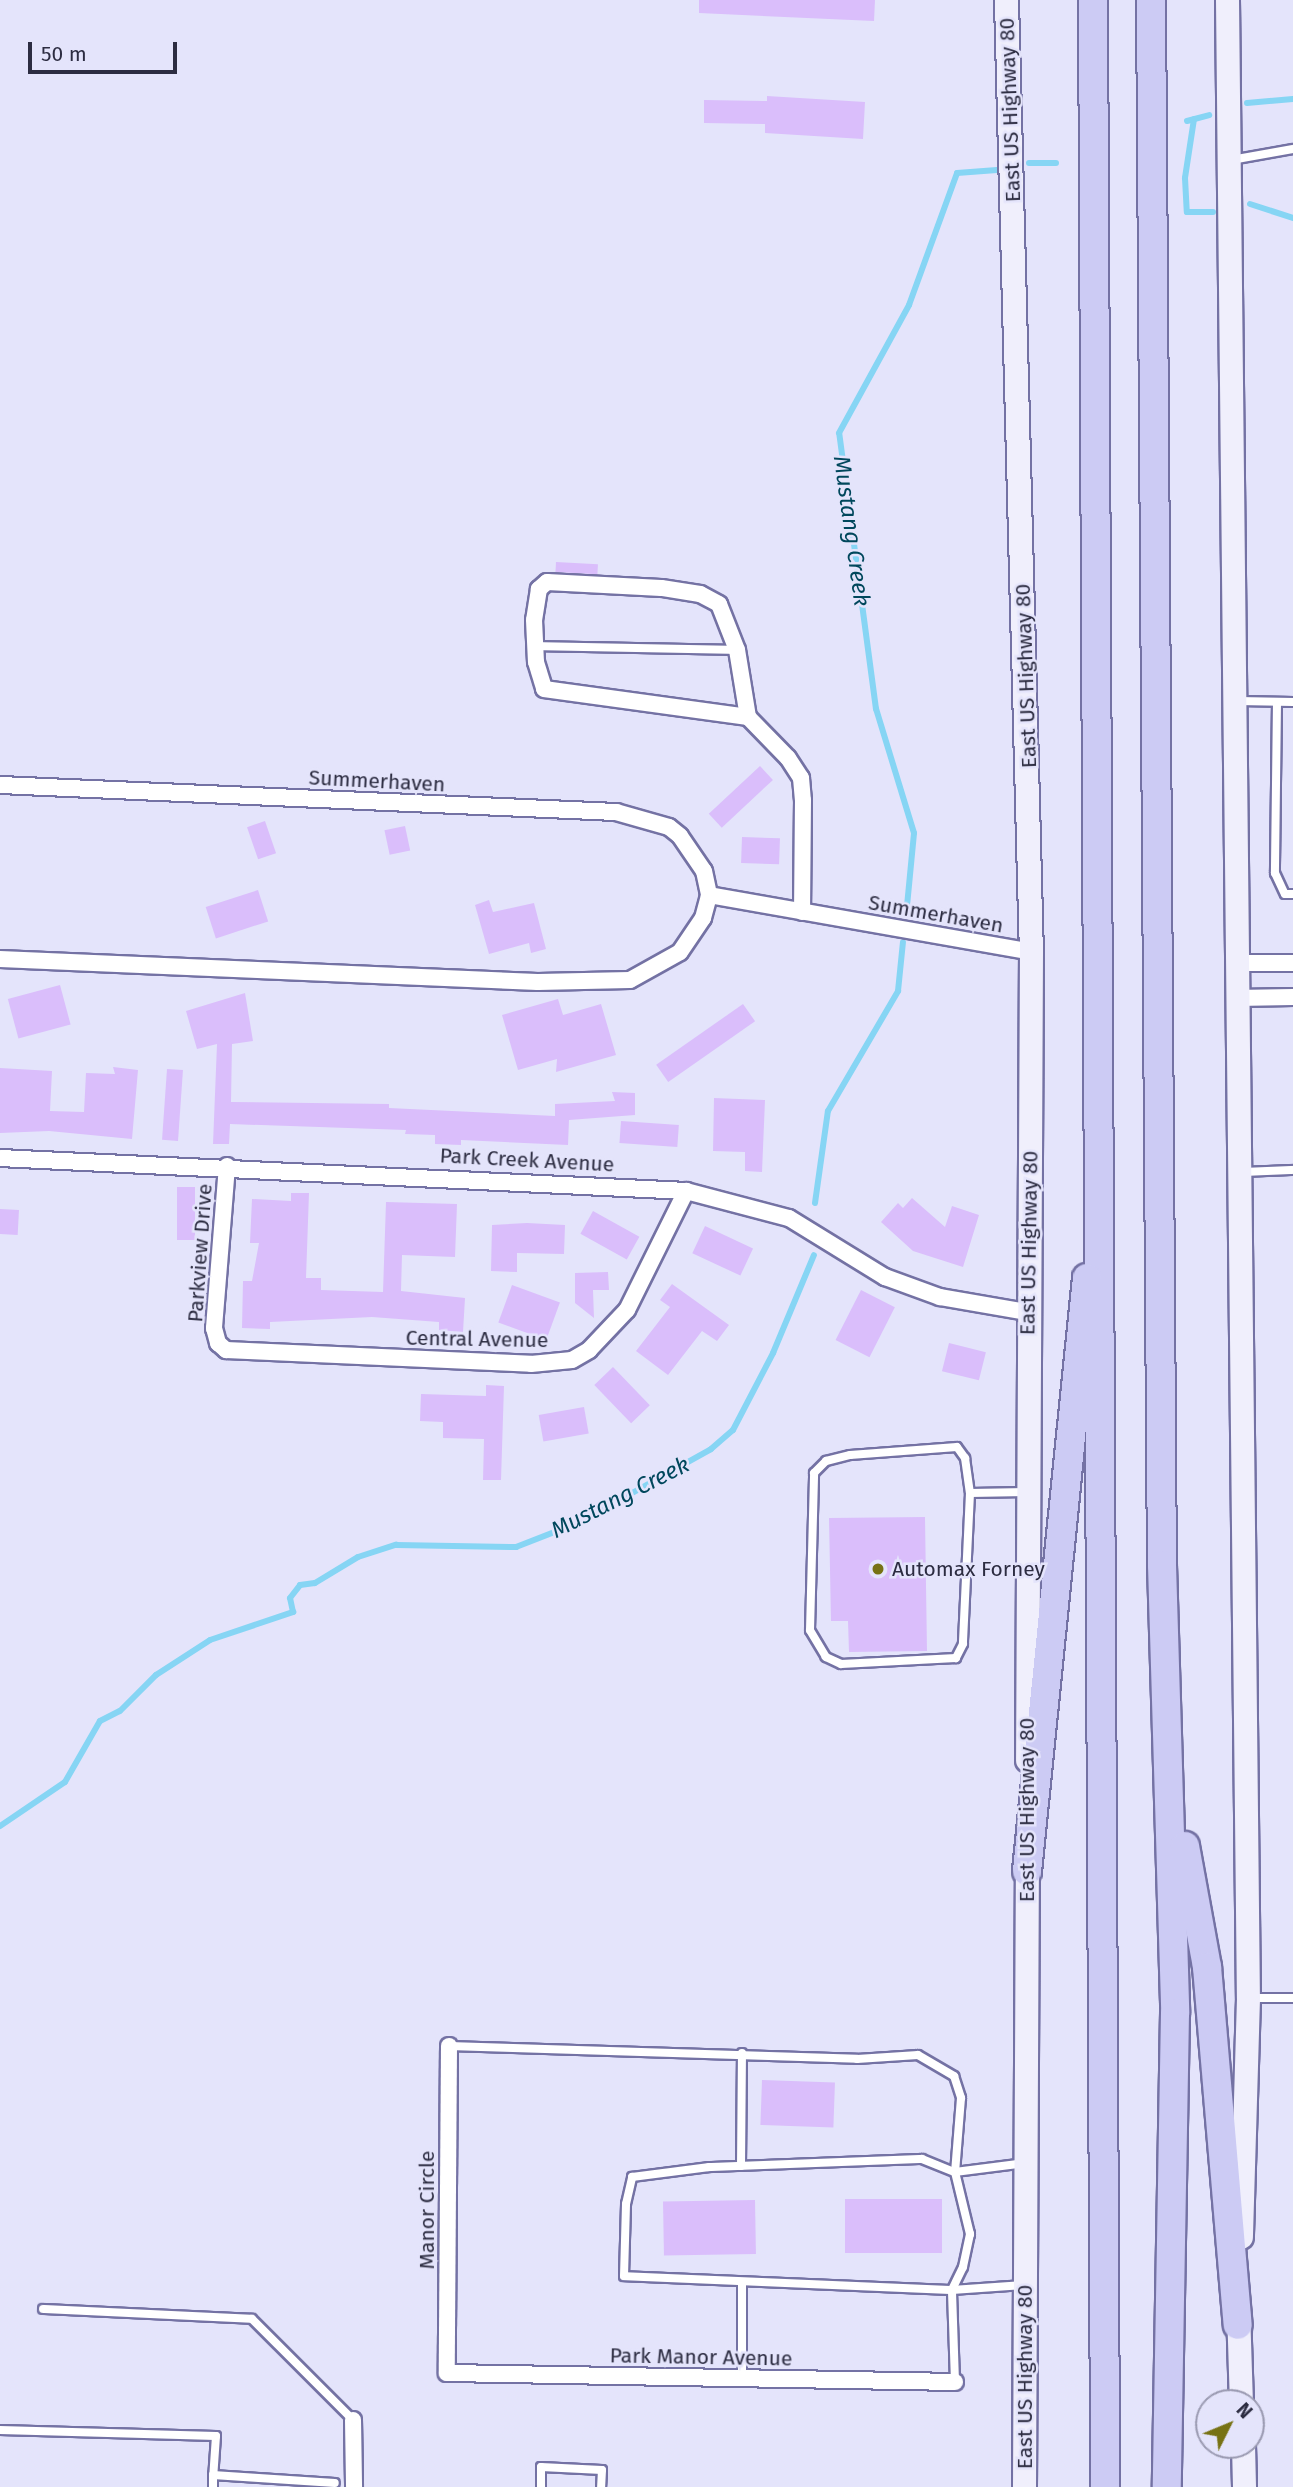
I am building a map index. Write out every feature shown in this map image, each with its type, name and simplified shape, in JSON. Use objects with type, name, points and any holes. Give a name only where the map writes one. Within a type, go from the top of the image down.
[{"type":"highway","points":[[1093,0],[1105,2487]]},
{"type":"highway","points":[[1151,0],[1162,1565],[1175,2012],[1167,2487]]},
{"type":"highway","points":[[1027,1871],[1081,1300],[1099,1227]]},
{"type":"highway","points":[[1168,1750],[1207,1967],[1238,2325]]},
{"type":"main road","name":"East US Highway 80","points":[[1006,0],[1031,952],[1027,1312],[1028,2163],[1024,2487]]},
{"type":"main road","points":[[1227,0],[1248,1998],[1238,2325],[1240,2389]]},
{"type":"main road","points":[[1243,2459],[1244,2487]]},
{"type":"street","points":[[748,717],[549,692],[538,677],[535,646],[537,598],[547,582],[700,593],[719,604],[737,650],[748,717],[801,778],[802,912]]},
{"type":"street","name":"Summerhaven","points":[[0,785],[616,812],[669,827],[680,836],[694,851],[709,895],[1031,952]]},
{"type":"street","points":[[0,959],[538,982],[630,980],[680,952],[703,918],[709,895]]},
{"type":"street","points":[[1236,964],[1293,963]]},
{"type":"street","points":[[1236,998],[1293,997]]},
{"type":"street","name":"Park Creek Avenue","points":[[0,1158],[227,1166],[686,1191],[789,1218],[885,1277],[940,1297],[1027,1312]]},
{"type":"street","name":"Parkview Drive","points":[[218,1343],[214,1328],[227,1166]]},
{"type":"street","name":"Central Avenue","points":[[218,1343],[226,1350],[447,1361],[531,1364],[572,1360],[589,1350],[627,1310],[686,1191]]},
{"type":"street","name":"Manor Circle","points":[[447,2373],[449,2046]]},
{"type":"street","name":"Park Manor Avenue","points":[[447,2373],[955,2382]]},
{"type":"street","points":[[354,2420],[354,2487]]},
{"type":"lane","points":[[1228,161],[1293,149]]},
{"type":"lane","points":[[535,646],[737,650]]},
{"type":"lane","points":[[1235,701],[1293,702]]},
{"type":"lane","points":[[1277,702],[1275,873],[1285,894],[1293,894]]},
{"type":"lane","points":[[1238,1172],[1293,1170]]},
{"type":"lane","points":[[957,1447],[965,1458],[970,1493],[963,1644],[956,1658],[841,1664],[826,1657],[810,1630],[814,1473],[826,1461],[850,1454],[957,1447]]},
{"type":"lane","points":[[970,1493],[1027,1492]]},
{"type":"lane","points":[[1248,1998],[1293,1998]]},
{"type":"lane","points":[[449,2046],[742,2053],[857,2059],[918,2055],[954,2076],[961,2098],[955,2172],[970,2234],[964,2267],[952,2290],[955,2382]]},
{"type":"lane","points":[[740,2166],[742,2053]]},
{"type":"lane","points":[[1026,2285],[952,2290],[742,2284],[624,2276],[626,2204],[632,2177],[740,2166],[922,2159],[955,2172],[1028,2163]]},
{"type":"lane","points":[[742,2284],[742,2378]]},
{"type":"lane","points":[[43,2309],[252,2319],[354,2420]]},
{"type":"lane","points":[[0,2430],[216,2436],[213,2487]]},
{"type":"lane","points":[[541,2487],[541,2467],[602,2470],[601,2487]]},
{"type":"lane","points":[[214,2475],[335,2483]]},
{"type":"building","points":[[699,0],[875,0],[874,21],[699,13]]},
{"type":"building","points":[[767,96],[865,102],[863,139],[765,133],[765,124],[704,123],[704,100],[767,101]]},
{"type":"building","points":[[556,562],[598,564],[597,574],[555,572]]},
{"type":"building","points":[[760,766],[773,780],[722,828],[709,814]]},
{"type":"building","points":[[265,821],[276,853],[258,859],[247,827]]},
{"type":"building","points":[[405,826],[410,850],[390,855],[384,830]]},
{"type":"building","points":[[742,837],[780,838],[779,864],[741,863]]},
{"type":"building","points":[[258,890],[268,921],[216,938],[206,907]]},
{"type":"building","points":[[489,900],[493,912],[534,903],[546,949],[531,953],[529,943],[489,954],[475,905]]},
{"type":"building","points":[[60,985],[71,1025],[18,1039],[8,999]]},
{"type":"building","points":[[245,993],[253,1041],[232,1044],[231,1102],[389,1104],[389,1108],[555,1116],[555,1104],[615,1101],[612,1092],[635,1093],[635,1115],[569,1120],[568,1145],[461,1140],[461,1145],[435,1144],[435,1135],[405,1134],[406,1130],[230,1124],[229,1144],[213,1144],[217,1044],[197,1049],[186,1011]]},
{"type":"building","points":[[558,999],[563,1015],[601,1004],[616,1055],[556,1072],[557,1059],[518,1070],[502,1015]]},
{"type":"building","points":[[743,1004],[755,1021],[668,1082],[656,1065]]},
{"type":"building","points":[[113,1067],[138,1070],[132,1139],[49,1131],[0,1133],[0,1068],[52,1071],[50,1111],[84,1112],[86,1073],[115,1074]]},
{"type":"building","points":[[167,1069],[183,1070],[178,1141],[162,1140]]},
{"type":"building","points":[[714,1098],[765,1100],[762,1172],[745,1171],[745,1152],[713,1151]]},
{"type":"building","points":[[621,1121],[679,1125],[677,1147],[619,1143]]},
{"type":"building","points":[[177,1187],[195,1187],[195,1240],[177,1240]]},
{"type":"building","points":[[291,1193],[309,1193],[306,1278],[321,1278],[321,1290],[383,1292],[386,1202],[457,1204],[455,1257],[402,1255],[401,1291],[465,1298],[463,1332],[439,1330],[439,1322],[372,1317],[270,1322],[270,1329],[242,1328],[243,1281],[252,1281],[259,1243],[250,1243],[252,1199],[291,1201]]},
{"type":"building","points":[[912,1198],[945,1227],[952,1206],[979,1215],[963,1267],[913,1251],[881,1222],[898,1203],[903,1208]]},
{"type":"building","points":[[0,1209],[19,1210],[18,1235],[0,1234]]},
{"type":"building","points":[[593,1211],[639,1237],[627,1259],[580,1234]]},
{"type":"building","points":[[492,1225],[565,1225],[564,1254],[517,1253],[517,1272],[491,1271]]},
{"type":"building","points":[[705,1226],[753,1248],[740,1276],[692,1253]]},
{"type":"building","points":[[608,1272],[609,1290],[593,1290],[594,1318],[575,1303],[575,1273]]},
{"type":"building","points":[[672,1284],[729,1325],[717,1341],[702,1331],[668,1375],[636,1351],[670,1307],[660,1300]]},
{"type":"building","points":[[512,1285],[560,1302],[546,1340],[498,1323]]},
{"type":"building","points":[[861,1290],[895,1307],[869,1357],[836,1340]]},
{"type":"building","points":[[949,1343],[986,1352],[979,1380],[942,1371]]},
{"type":"building","points":[[613,1367],[650,1405],[631,1423],[594,1385]]},
{"type":"building","points":[[486,1385],[504,1386],[501,1480],[483,1480],[484,1439],[443,1438],[443,1422],[420,1421],[421,1394],[486,1396]]},
{"type":"building","points":[[584,1407],[589,1434],[543,1442],[539,1415]]},
{"type":"building","name":"Automax Forney","points":[[925,1517],[927,1651],[849,1652],[848,1621],[831,1621],[829,1518]]},
{"type":"building","points":[[762,2080],[835,2083],[833,2128],[760,2125]]},
{"type":"building","points":[[845,2199],[942,2199],[942,2253],[845,2253]]},
{"type":"building","points":[[755,2200],[756,2254],[664,2256],[663,2202]]},
{"type":"waterway","points":[[1247,103],[1293,99]]},
{"type":"waterway","points":[[1187,121],[1209,115]]},
{"type":"waterway","name":"Mustang Creek","points":[[1194,119],[1185,178],[1187,212],[1213,212]]},
{"type":"waterway","name":"Mustang Creek","points":[[1029,163],[1056,163]]},
{"type":"waterway","name":"Mustang Creek","points":[[907,906],[914,833],[876,709],[839,433],[909,305],[957,173],[997,170]]},
{"type":"waterway","name":"Mustang Creek","points":[[1250,204],[1293,218]]},
{"type":"waterway","name":"Mustang Creek","points":[[815,1203],[828,1111],[898,991],[903,942]]},
{"type":"waterway","name":"Mustang Creek","points":[[0,1826],[65,1782],[100,1721],[120,1711],[156,1675],[210,1640],[293,1612],[290,1598],[300,1585],[315,1583],[358,1557],[396,1545],[516,1547],[580,1522],[711,1449],[733,1430],[773,1353],[814,1255]]},
{"type":"place","name":"Automax Forney","points":[[878,1569]]}]
